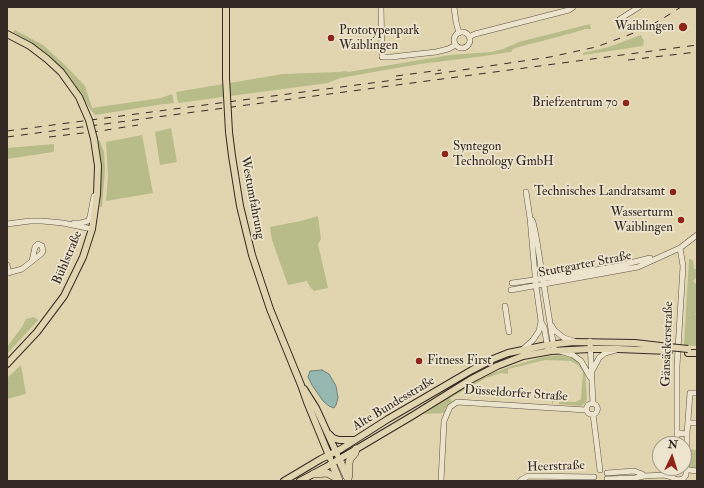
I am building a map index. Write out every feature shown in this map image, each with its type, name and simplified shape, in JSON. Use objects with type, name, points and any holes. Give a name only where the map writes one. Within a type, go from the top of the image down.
[{"type":"highway","points":[[348,480],[350,459],[355,454],[356,449]]},
{"type":"highway","points":[[339,459],[348,480]]},
{"type":"highway","points":[[332,463],[339,480]]},
{"type":"highway","points":[[314,474],[327,473],[339,480]]},
{"type":"main road","name":"Westumfahrung","points":[[226,7],[226,78],[229,132],[240,206],[252,255],[270,309],[332,463]]},
{"type":"main road","name":"Bühlstraße","points":[[7,34],[30,46],[61,72],[82,104],[94,139],[98,166],[97,191],[92,229],[83,257],[64,296],[37,332],[7,364]]},
{"type":"main road","name":"Alte Bundesstraße","points":[[300,481],[412,416],[470,380],[497,366],[523,356],[574,342],[590,341],[635,343],[669,349]]},
{"type":"main road","name":"Alte Bundesstraße","points":[[284,481],[472,370],[508,353],[522,350],[552,348],[669,349]]},
{"type":"main road","points":[[669,349],[688,351],[697,350]]},
{"type":"main road","points":[[688,351],[697,354]]},
{"type":"main road","name":"Westumfahrung","points":[[301,385],[316,408],[339,459]]},
{"type":"main road","points":[[327,432],[333,438],[339,440],[357,439]]},
{"type":"street","points":[[380,7],[382,57],[436,52],[456,45]]},
{"type":"street","points":[[454,7],[459,33]]},
{"type":"street","points":[[469,37],[475,34],[569,10],[573,7]]},
{"type":"street","points":[[620,19],[639,7]]},
{"type":"street","points":[[459,33],[465,33],[469,37],[470,42],[467,47],[461,48],[456,45],[454,41],[459,33]]},
{"type":"street","points":[[7,224],[30,221],[81,223],[88,221],[94,195],[97,191]]},
{"type":"street","points":[[526,192],[541,321],[552,348]]},
{"type":"street","points":[[530,218],[533,222],[545,292],[552,348]]},
{"type":"street","points":[[63,223],[92,229]]},
{"type":"street","name":"Stuttgarter Straße","points":[[510,290],[536,286],[543,282],[638,267],[680,248],[697,235]]},
{"type":"street","name":"Gänsäckerstraße","points":[[677,436],[678,366],[683,266],[680,248]]},
{"type":"street","points":[[7,265],[8,273],[22,269],[32,261]]},
{"type":"street","name":"Stuttgarter Straße","points":[[541,272],[555,280]]},
{"type":"street","name":"Stuttgarter Straße","points":[[512,283],[536,280],[543,282]]},
{"type":"street","points":[[545,292],[555,280]]},
{"type":"street","points":[[505,306],[509,332]]},
{"type":"street","points":[[522,350],[533,340],[539,331],[541,321]]},
{"type":"street","points":[[549,322],[554,330],[564,338],[574,342]]},
{"type":"street","points":[[590,341],[593,404],[597,410],[593,414]]},
{"type":"street","points":[[552,348],[573,355],[581,361],[591,379]]},
{"type":"street","points":[[591,372],[599,358],[605,353],[618,349]]},
{"type":"street","points":[[677,433],[687,434],[690,392],[697,393]]},
{"type":"street","name":"Düsseldorfer Straße","points":[[441,481],[444,421],[450,407],[457,402],[586,410]]},
{"type":"street","points":[[593,404],[589,404],[586,410],[589,414],[593,414]]},
{"type":"street","points":[[593,414],[600,470]]},
{"type":"street","points":[[688,423],[697,423]]},
{"type":"street","points":[[600,470],[604,471],[607,478],[635,478],[652,476]]},
{"type":"street","points":[[594,479],[595,473],[600,470]]},
{"type":"street","points":[[674,479],[679,480],[689,475],[697,474]]},
{"type":"street","name":"Heerstraße","points":[[520,481],[528,476],[594,479]]},
{"type":"green space","points":[[590,24],[591,29],[585,29],[522,46],[513,49],[511,52],[420,64],[340,78],[328,83],[178,103],[176,92],[283,74],[348,72],[450,55],[491,52],[503,49],[519,42]]},
{"type":"green space","points":[[15,30],[43,45],[65,65],[85,86],[92,108],[161,98],[172,94],[174,103],[95,115],[72,80],[59,65],[35,45],[13,32]]},
{"type":"green space","points":[[641,35],[644,41],[643,46],[583,55],[583,53],[609,47]]},
{"type":"green space","points":[[171,128],[177,162],[160,165],[155,132]]},
{"type":"green space","points":[[142,135],[153,193],[106,201],[108,176],[106,142]]},
{"type":"green space","points":[[98,140],[100,141],[104,152],[105,170],[102,207],[100,207],[101,178],[97,143]]},
{"type":"green space","points":[[54,144],[53,152],[7,159],[7,148]]},
{"type":"green space","points":[[318,216],[321,239],[318,244],[328,288],[314,291],[307,281],[288,285],[272,240],[270,227]]},
{"type":"green space","points":[[689,259],[693,261],[694,269],[697,269],[697,277],[693,281],[697,285],[697,313],[695,314],[697,316],[697,346],[684,345]]},
{"type":"green space","points":[[34,317],[38,320],[7,354],[7,347],[26,319]]},
{"type":"green space","points":[[570,355],[577,359],[585,371],[587,399],[584,404],[580,406],[559,404],[559,401],[576,402],[581,399],[583,372],[578,365],[571,361],[545,360],[508,369],[508,374],[501,373],[486,378],[450,398],[452,402],[446,407],[444,413],[424,414],[456,392],[485,376],[543,357]]},
{"type":"green space","points":[[21,365],[26,394],[7,399],[7,378]]},
{"type":"green space","points":[[692,450],[697,450],[697,470],[692,469]]},
{"type":"water","points":[[322,370],[329,374],[336,386],[338,398],[334,408],[323,401],[308,377],[310,371]]},
{"type":"railway","points":[[435,74],[550,57],[596,47],[646,28],[681,7]]},
{"type":"railway","points":[[7,137],[697,45]]},
{"type":"railway","points":[[628,60],[697,52]]},
{"type":"railway","points":[[396,76],[441,70]]},
{"type":"railway","points":[[7,131],[402,79]]},
{"type":"railway","points":[[49,137],[138,125]]},
{"type":"place","name":"Waiblingen","points":[[683,27]]},
{"type":"place","name":"Prototypenpark Waiblingen","points":[[331,38]]},
{"type":"place","name":"Briefzentrum 70","points":[[626,103]]},
{"type":"place","name":"Syntegon Technology GmbH","points":[[445,154]]},
{"type":"place","name":"Technisches Landratsamt","points":[[673,192]]},
{"type":"place","name":"Wasserturm Waiblingen","points":[[681,220]]},
{"type":"place","name":"Fitness First","points":[[419,361]]}]
